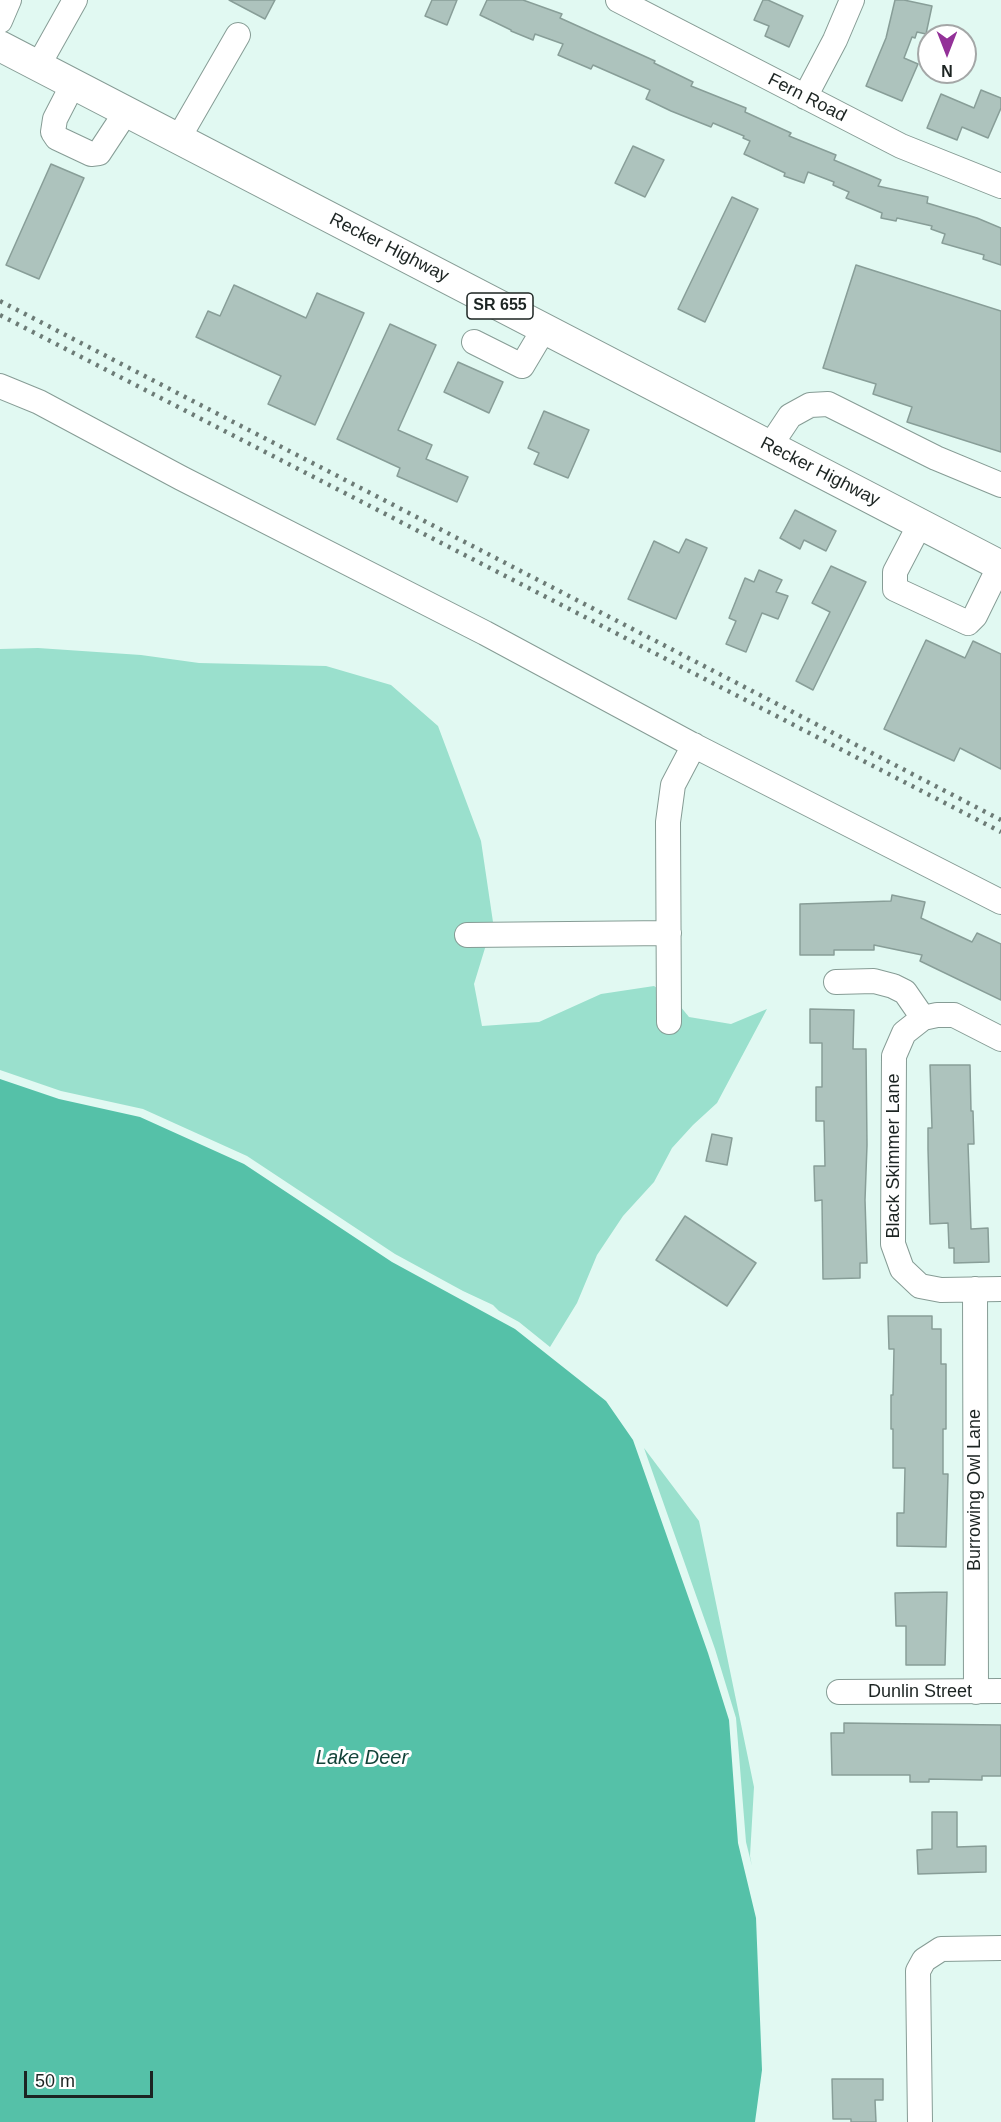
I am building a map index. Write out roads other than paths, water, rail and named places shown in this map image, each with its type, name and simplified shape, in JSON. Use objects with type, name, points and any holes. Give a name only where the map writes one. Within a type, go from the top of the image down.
[{"type":"main road","name":"Recker Highway","points":[[0,46],[1000,566]]},
{"type":"street","points":[[0,21],[9,0]]},
{"type":"street","points":[[38,66],[75,0]]},
{"type":"street","points":[[806,98],[852,0]]},
{"type":"street","name":"Fern Road","points":[[626,2],[901,146],[1001,186]]},
{"type":"street","points":[[178,139],[238,35]]},
{"type":"street","points":[[73,84],[55,119],[53,132],[57,138],[91,154],[99,153],[126,112]]},
{"type":"street","points":[[474,342],[522,366],[544,329]]},
{"type":"street","points":[[0,386],[39,402],[181,478],[496,639],[694,745],[1001,902]]},
{"type":"street","points":[[770,446],[790,416],[810,405],[828,404],[936,458],[1001,485]]},
{"type":"street","points":[[920,524],[895,572],[895,589],[968,623],[975,616],[1000,566]]},
{"type":"street","points":[[669,1022],[668,822],[673,785],[694,745]]},
{"type":"street","points":[[467,935],[669,933]]},
{"type":"street","points":[[836,982],[874,981],[893,986],[905,992],[923,1018],[954,1015],[1001,1039]]},
{"type":"street","name":"Black Skimmer Lane","points":[[923,1018],[904,1033],[894,1056],[893,1244],[902,1269],[920,1286],[941,1290],[1001,1289]]},
{"type":"street","name":"Burrowing Owl Lane","points":[[975,1289],[976,1692]]},
{"type":"street","name":"Dunlin Street","points":[[839,1692],[1001,1691]]},
{"type":"street","points":[[920,2122],[918,1971],[924,1960],[941,1949],[1001,1948]]},
{"type":"water","name":"Lake Deer","points":[[0,1079],[59,1099],[140,1117],[244,1164],[392,1262],[515,1329],[606,1401],[633,1440],[708,1653],[729,1720],[738,1843],[756,1918],[762,2070],[755,2122],[0,2122]]},
{"type":"railway","points":[[0,301],[1001,820]]},
{"type":"railway","points":[[0,315],[1001,832]]}]
